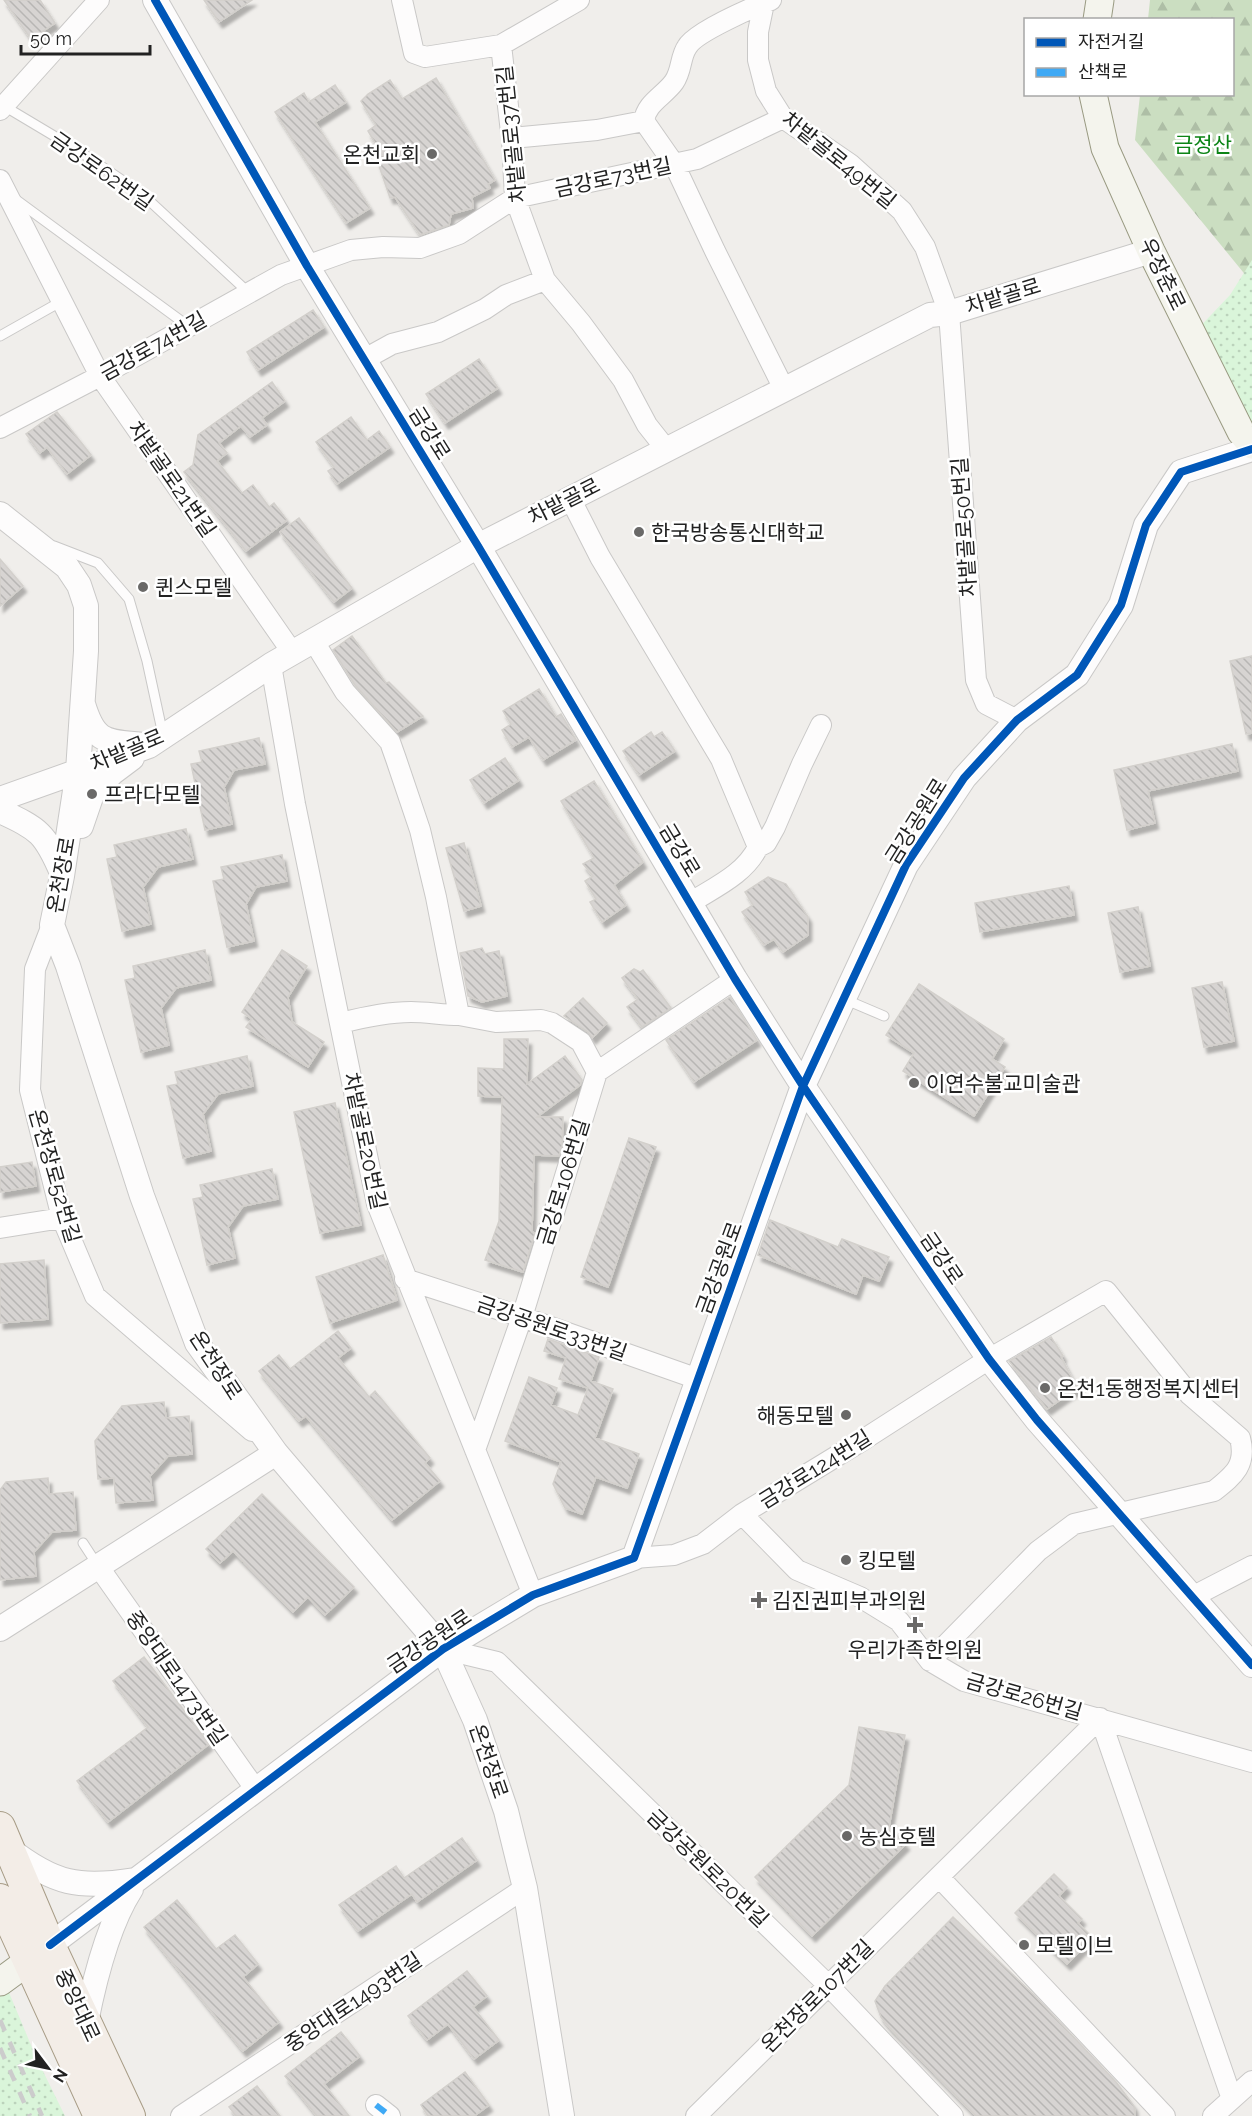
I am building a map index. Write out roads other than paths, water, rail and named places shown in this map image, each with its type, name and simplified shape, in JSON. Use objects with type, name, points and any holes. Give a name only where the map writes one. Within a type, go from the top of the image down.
[{"type":"main road","points":[[1097,18],[1100,0]]},
{"type":"main road","name":"우장춘로","points":[[1093,96],[1105,148],[1151,251],[1241,432],[1252,447]]},
{"type":"main road","name":"중앙대로","points":[[5,1838],[39,1954],[99,2116]]},
{"type":"main road","name":"중앙대로","points":[[0,1899],[86,2022],[130,2116]]},
{"type":"main road","points":[[1,1981],[39,1954]]},
{"type":"street","name":"금강로62번길","points":[[1,107],[99,0]]},
{"type":"street","name":"금강로","points":[[155,0],[363,360],[478,546],[735,979],[803,1086],[988,1359],[1037,1420],[1252,1665]]},
{"type":"street","points":[[402,0],[414,53],[425,57],[501,45]]},
{"type":"street","name":"차밭골로37번길","points":[[579,0],[501,45],[512,138],[515,198],[545,280],[581,323],[623,381],[648,425],[666,448]]},
{"type":"street","points":[[766,1],[714,27],[688,44],[683,53],[676,80],[645,112],[644,121],[674,164],[784,389]]},
{"type":"street","name":"차밭골로49번길","points":[[766,1],[758,32],[758,60],[766,92],[783,118],[850,164],[902,211],[925,247],[949,313]]},
{"type":"street","name":"금강로73번길","points":[[307,266],[351,250],[383,247],[420,248],[459,234],[515,198],[698,159],[783,118]]},
{"type":"street","points":[[512,138],[597,130],[644,121]]},
{"type":"street","name":"차밭골로21번길","points":[[3,189],[100,376],[303,646],[390,742],[420,830],[436,897],[459,1015]]},
{"type":"street","name":"차밭골로","points":[[0,800],[156,741],[271,665],[478,546],[930,315],[949,313],[1151,251]]},
{"type":"street","name":"금강로74번길","points":[[0,428],[100,376],[281,275],[307,266]]},
{"type":"street","points":[[363,360],[392,344],[438,332],[485,309],[506,295],[545,280]]},
{"type":"street","name":"차밭골로50번길","points":[[949,313],[976,680],[986,704],[1017,720]]},
{"type":"street","name":"금강공원로","points":[[39,1954],[443,1649],[533,1595],[634,1558],[803,1086],[906,865],[964,778],[1017,720],[1077,675],[1121,605],[1146,525],[1181,472],[1252,447]]},
{"type":"street","points":[[570,498],[600,557],[721,759],[758,847]]},
{"type":"street","name":"온천장로","points":[[0,514],[67,567],[79,585],[86,606],[87,627],[78,771],[52,925],[68,966],[142,1196],[196,1342],[276,1453],[443,1649],[475,1720],[506,1811],[525,1888],[562,2116]]},
{"type":"street","name":"차밭골로20번길","points":[[271,665],[295,804],[376,1204],[533,1595]]},
{"type":"street","points":[[83,702],[89,723],[106,741],[156,741]]},
{"type":"street","points":[[690,903],[736,874],[752,860],[758,847],[766,843],[821,725]]},
{"type":"street","points":[[62,876],[92,794],[112,773],[156,741]]},
{"type":"street","points":[[0,811],[30,824],[50,844],[62,876]]},
{"type":"street","name":"온천장로52번길","points":[[52,925],[35,969],[30,1090],[62,1218],[95,1296],[276,1453]]},
{"type":"street","points":[[340,1023],[381,1014],[413,1012],[438,1016],[459,1015],[496,1022],[541,1020],[552,1023],[581,1042],[597,1072],[735,979]]},
{"type":"street","name":"금강로106번길","points":[[475,1450],[522,1317],[597,1072]]},
{"type":"street","points":[[0,1228],[62,1218]]},
{"type":"street","name":"금강공원로33번길","points":[[405,1279],[522,1317],[698,1379]]},
{"type":"street","name":"금강로124번길","points":[[634,1558],[674,1555],[703,1544],[742,1514],[988,1359],[1106,1290],[1190,1395],[1240,1438],[1242,1447],[1241,1463],[1229,1479],[1214,1491],[1118,1513]]},
{"type":"street","points":[[0,1629],[276,1453]]},
{"type":"street","points":[[930,1661],[1038,1551],[1074,1524],[1118,1513]]},
{"type":"street","name":"금강로26번길","points":[[742,1514],[797,1570],[860,1598],[899,1621],[930,1661],[964,1681],[1252,1762]]},
{"type":"street","name":"중앙대로1473번길","points":[[98,1566],[256,1790]]},
{"type":"street","points":[[1192,1597],[1252,1566]]},
{"type":"street","name":"금강공원로20번길","points":[[443,1649],[497,1662],[828,1985],[953,2116]]},
{"type":"street","points":[[1100,1718],[1232,2099]]},
{"type":"street","name":"온천장로107번길","points":[[696,2116],[1100,1718]]},
{"type":"street","points":[[5,1838],[31,1866],[53,1877],[86,1885],[105,1885],[137,1880]]},
{"type":"street","points":[[939,1877],[1165,2116]]},
{"type":"street","points":[[86,2022],[92,1992],[120,1905],[137,1880]]},
{"type":"street","name":"중앙대로1493번길","points":[[181,2116],[525,1888]]},
{"type":"street","points":[[1214,2116],[1252,2081]]},
{"type":"lane","name":"금강로62번길","points":[[1,107],[76,149],[141,194],[249,293]]},
{"type":"lane","name":"차밭골로21번길","points":[[3,189],[189,327]]},
{"type":"lane","points":[[0,336],[62,301]]},
{"type":"lane","name":"온천장로","points":[[29,536],[98,563],[129,599],[147,661],[156,741]]},
{"type":"lane","points":[[844,999],[884,1016]]},
{"type":"lane","points":[[83,1543],[98,1566]]},
{"type":"railway","points":[[0,2020],[42,2116]]},
{"type":"railway","points":[[0,2048],[30,2116]]},
{"type":"place","name":"온천교회","points":[[432,154]]},
{"type":"place","name":"한국방송통신대학교","points":[[639,532]]},
{"type":"place","name":"퀸스모텔","points":[[143,587]]},
{"type":"place","name":"프라다모텔","points":[[92,794]]},
{"type":"place","name":"이연수불교미술관","points":[[914,1083]]},
{"type":"place","name":"온천1동행정복지센터","points":[[1045,1388]]},
{"type":"place","name":"해동모텔","points":[[846,1415]]},
{"type":"place","name":"킹모텔","points":[[846,1560]]},
{"type":"place","name":"김진권피부과의원","points":[[759,1600]]},
{"type":"place","name":"우리가족한의원","points":[[915,1625]]},
{"type":"place","name":"농심호텔","points":[[847,1836]]},
{"type":"place","name":"모텔이브","points":[[1024,1945]]},
{"type":"park label","name":"금정산","points":[[1203,144]]}]
